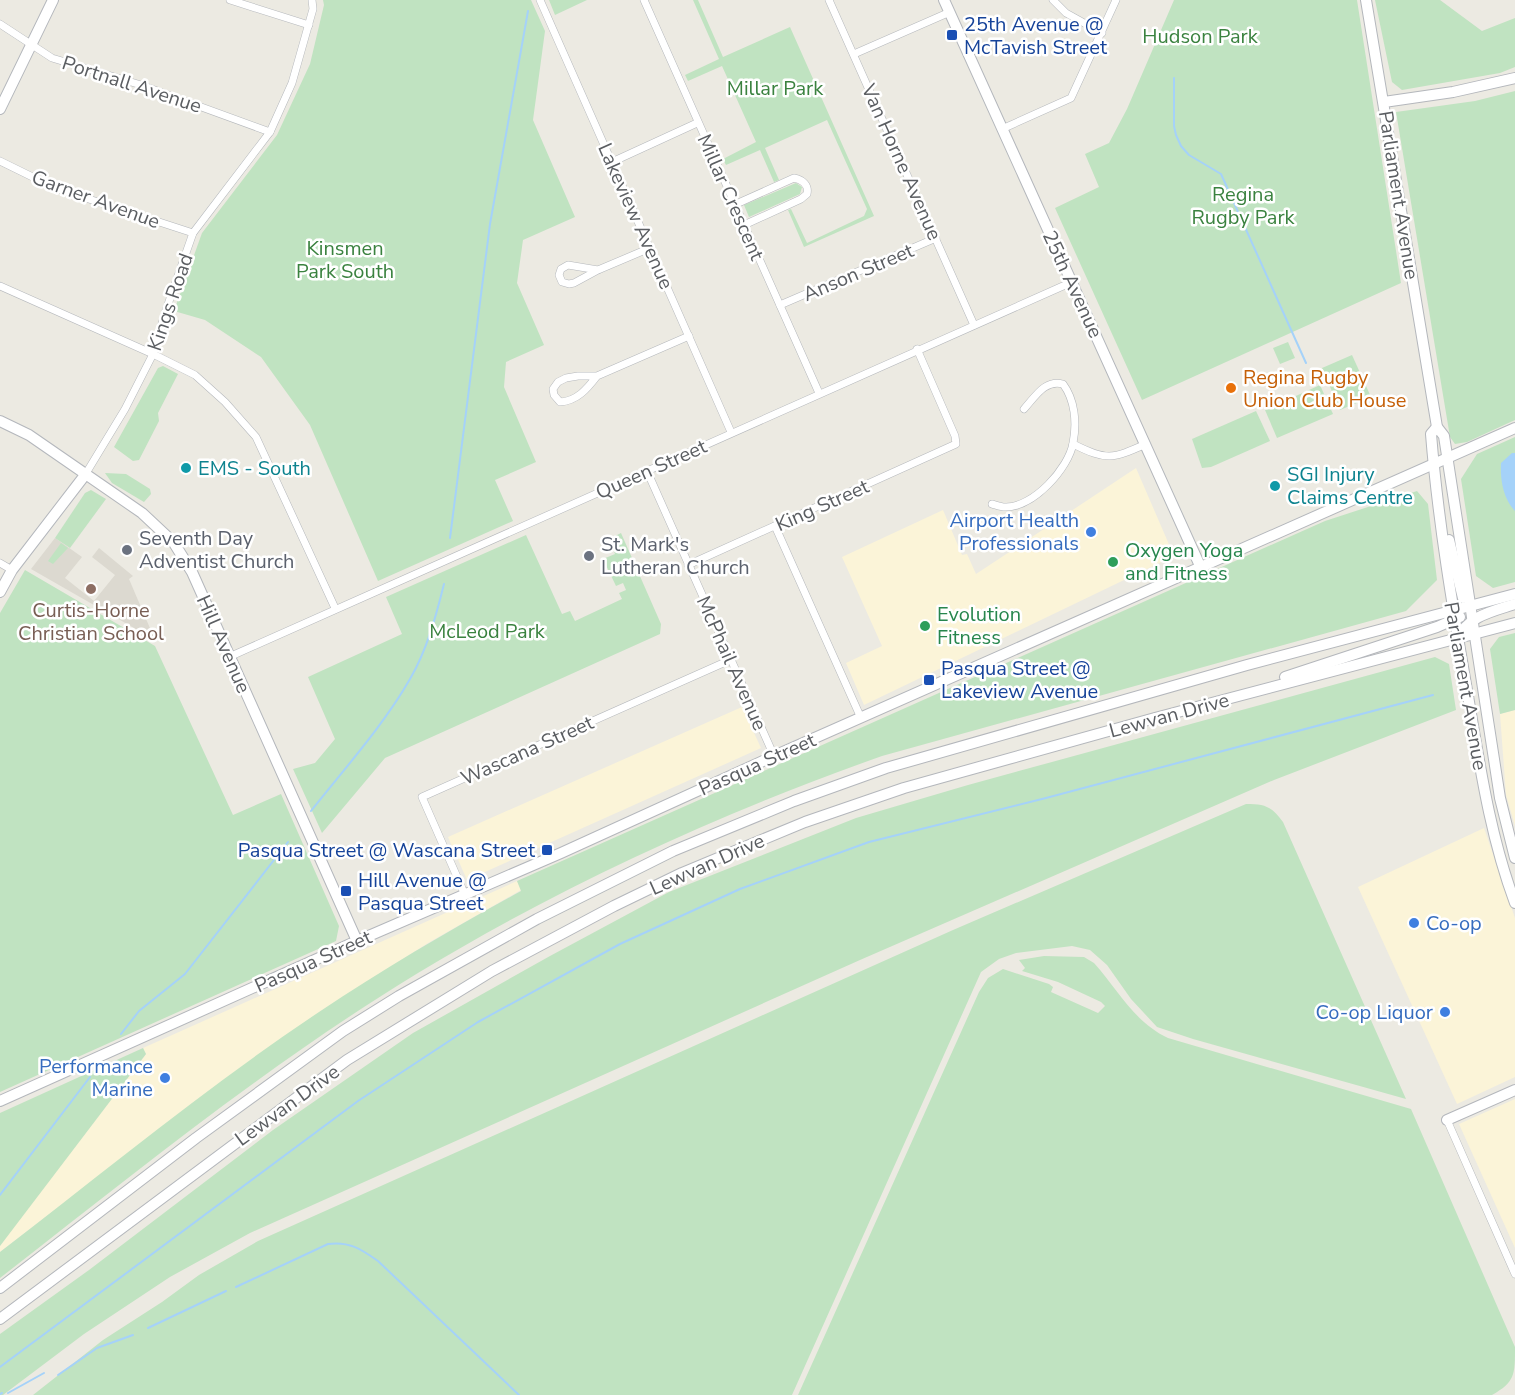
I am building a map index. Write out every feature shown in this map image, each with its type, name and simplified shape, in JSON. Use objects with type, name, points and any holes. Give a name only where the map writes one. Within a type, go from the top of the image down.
[{"type":"main road","points":[[0,109],[53,0]]},
{"type":"main road","name":"25th Avenue","points":[[944,0],[1201,568]]},
{"type":"main road","name":"Parliament Avenue","points":[[1366,0],[1437,427],[1444,435],[1462,550],[1469,614],[1476,634],[1500,798],[1515,858]]},
{"type":"main road","points":[[1384,102],[1453,92],[1515,78]]},
{"type":"main road","name":"Hill Avenue","points":[[0,421],[29,435],[142,513],[174,543],[192,573],[357,941]]},
{"type":"main road","name":"Parliament Avenue","points":[[1437,427],[1431,435],[1433,465],[1454,616],[1486,799],[1497,846],[1515,903]]},
{"type":"main road","name":"Pasqua Street","points":[[0,1101],[1515,428]]},
{"type":"main road","name":"Parliament Avenue","points":[[1433,465],[1443,470],[1454,531],[1462,550]]},
{"type":"main road","name":"Kings Road","points":[[0,592],[12,570],[85,475]]},
{"type":"main road","points":[[1436,487],[1469,614],[1458,639]]},
{"type":"main road","name":"Lewvan Drive","points":[[0,1288],[196,1138],[343,1031],[399,996],[537,919],[673,851],[784,805],[886,768],[1248,665],[1469,614],[1515,594]]},
{"type":"main road","points":[[1469,614],[1515,604]]},
{"type":"main road","points":[[1216,702],[1454,616]]},
{"type":"main road","name":"Lewvan Drive","points":[[0,1319],[347,1060],[492,971],[614,906],[754,842],[886,794],[1216,702],[1515,623]]},
{"type":"main road","points":[[1446,1120],[1515,1090]]},
{"type":"street","points":[[230,0],[309,25]]},
{"type":"street","name":"Kings Road","points":[[85,475],[125,409],[153,354],[193,233],[270,132],[292,83],[314,9],[312,0]]},
{"type":"street","name":"Lakeview Avenue","points":[[540,0],[731,432]]},
{"type":"street","name":"Millar Crescent","points":[[644,0],[819,393]]},
{"type":"street","name":"Van Horne Avenue","points":[[829,0],[974,325]]},
{"type":"street","points":[[1053,0],[1066,13],[1102,33]]},
{"type":"street","points":[[1002,129],[1071,98],[1116,0]]},
{"type":"street","points":[[854,54],[950,12]]},
{"type":"street","name":"Portnall Avenue","points":[[0,24],[52,58],[141,85],[270,132]]},
{"type":"street","points":[[612,162],[698,123]]},
{"type":"street","name":"Garner Avenue","points":[[0,161],[55,188],[193,233]]},
{"type":"street","points":[[734,205],[794,178],[805,183],[808,189],[807,194],[801,199],[744,225]]},
{"type":"street","name":"Anson Street","points":[[780,305],[936,238]]},
{"type":"street","points":[[598,270],[568,265],[561,269],[559,275],[562,282],[569,284],[650,248]]},
{"type":"street","name":"Queen Street","points":[[230,657],[335,608],[1072,282]]},
{"type":"street","points":[[0,286],[195,375],[225,402],[256,437],[335,608]]},
{"type":"street","points":[[597,376],[585,392],[575,398],[560,402],[554,395],[553,389],[558,382],[566,378],[597,376],[688,336]]},
{"type":"street","name":"King Street","points":[[688,565],[956,444],[956,436],[917,349]]},
{"type":"street","points":[[992,504],[1007,508],[1037,495],[1058,474],[1073,444],[1075,418],[1072,402],[1063,384],[1055,382],[1047,384],[1024,409]]},
{"type":"street","points":[[1073,444],[1090,453],[1110,457],[1119,456],[1146,444]]},
{"type":"street","name":"McPhail Avenue","points":[[647,471],[774,756]]},
{"type":"street","points":[[775,526],[861,718]]},
{"type":"street","points":[[0,563],[12,570]]},
{"type":"street","name":"Wascana Street","points":[[465,895],[422,797],[730,660]]},
{"type":"street","points":[[1446,1120],[1515,1274]]},
{"type":"shaded area","points":[[1136,468],[1174,556],[864,705],[846,663],[882,646],[842,557],[943,510],[962,555],[967,554],[976,574]]},
{"type":"shaded area","points":[[55,538],[82,557],[65,578],[94,601],[115,575],[92,557],[99,548],[133,576],[129,579],[155,640],[31,569]]},
{"type":"shaded area","points":[[742,707],[761,748],[467,880],[448,837]]},
{"type":"shaded area","points":[[1515,710],[1515,826],[1506,795],[1500,714]]},
{"type":"shaded area","points":[[1484,828],[1515,918],[1515,1077],[1457,1104],[1358,887]]},
{"type":"shaded area","points":[[517,881],[521,890],[428,943],[318,1013],[224,1080],[0,1252],[0,1246],[10,1232],[146,1054],[143,1048]]},
{"type":"shaded area","points":[[1515,1099],[1515,1248],[1459,1124]]},
{"type":"green space","name":"Kinsmen Park South","points":[[323,0],[531,0],[545,31],[533,120],[575,217],[523,240],[517,283],[544,345],[506,362],[504,387],[536,462],[495,480],[513,521],[378,581],[310,425],[261,357],[205,320],[174,311],[202,233],[277,135],[310,64],[324,5]]},
{"type":"green space","points":[[549,0],[587,0],[555,15]]},
{"type":"green space","name":"Millar Park","points":[[693,0],[698,0],[723,57],[790,27],[874,216],[804,247],[788,210],[791,209],[807,243],[864,216],[867,209],[827,120],[765,148],[779,180],[774,182],[760,150],[726,165],[723,159],[756,142],[722,66],[688,81],[685,75],[719,59]]},
{"type":"green space","name":"Regina Rugby Park","points":[[1174,0],[1357,0],[1401,283],[1142,400],[1055,208],[1099,187],[1085,154],[1109,143],[1127,109]]},
{"type":"green space","points":[[1375,0],[1440,0],[1482,31],[1515,18],[1515,67],[1500,73],[1402,90],[1392,82]]},
{"type":"green space","points":[[1515,91],[1515,420],[1467,442],[1455,444],[1450,437],[1396,112],[1475,101]]},
{"type":"green space","points":[[796,183],[802,187],[800,194],[749,217],[744,205]]},
{"type":"green space","points":[[1288,342],[1295,358],[1280,364],[1273,348]]},
{"type":"green space","points":[[1352,355],[1371,397],[1340,410],[1322,368]]},
{"type":"green space","points":[[163,366],[178,374],[158,413],[159,421],[139,460],[133,461],[114,447],[158,368]]},
{"type":"green space","points":[[1320,385],[1333,414],[1277,438],[1265,410]]},
{"type":"green space","points":[[1256,411],[1270,441],[1211,467],[1202,468],[1192,439]]},
{"type":"green space","points":[[1515,437],[1515,582],[1493,588],[1476,576],[1461,479],[1477,454]]},
{"type":"green space","points":[[105,473],[126,474],[150,489],[151,494],[144,502],[112,483]]},
{"type":"green space","points":[[91,490],[106,499],[70,548],[55,538],[85,493]]},
{"type":"green space","points":[[1417,491],[1428,504],[1437,580],[1406,611],[882,756],[762,802],[644,853],[529,910],[418,973],[363,1008],[204,1120],[0,1278],[0,1252],[157,1129],[237,1069],[344,996],[419,949],[521,891],[517,881],[1325,521]]},
{"type":"green space","name":"McLeod Park","points":[[621,533],[661,624],[660,634],[385,758],[322,833],[293,769],[315,763],[335,739],[308,677],[402,634],[386,597],[526,535],[562,614],[570,611],[575,621],[622,599],[619,593],[626,590],[623,583],[616,586],[603,559],[615,554],[609,539]]},
{"type":"green space","points":[[61,543],[68,548],[53,564],[48,561]]},
{"type":"green space","points":[[25,570],[155,646],[233,815],[281,794],[339,926],[336,941],[0,1092],[0,613]]},
{"type":"green space","points":[[1515,633],[1515,710],[1500,714],[1490,649],[1499,637]]},
{"type":"green space","points":[[1435,657],[1449,664],[1456,710],[1274,780],[860,960],[250,1233],[170,1277],[84,1334],[0,1395],[0,1334],[89,1270],[273,1130],[413,1033],[669,892],[856,818]]},
{"type":"green space","points":[[1246,804],[1267,807],[1275,812],[1283,822],[1406,1099],[1157,1027],[1131,999],[1107,965],[1090,950],[1072,946],[1016,953],[999,959],[981,972],[792,1395],[33,1395],[103,1340],[199,1275],[258,1241],[953,930]]},
{"type":"green space","points":[[1044,956],[1084,957],[1094,963],[1136,1015],[1168,1038],[1411,1109],[1515,1347],[1514,1371],[1505,1386],[1492,1395],[798,1395],[979,992],[988,978],[1003,969],[1049,984],[1053,987],[1051,992],[1098,1013],[1105,1006],[1058,982],[1022,971],[1025,968],[1019,960]]},
{"type":"green space","points":[[143,1048],[146,1054],[0,1246],[0,1113]]},
{"type":"water","points":[[1515,453],[1515,511],[1505,495],[1501,476],[1501,463]]},
{"type":"waterway","points":[[450,538],[490,224],[528,11]]},
{"type":"waterway","points":[[1174,78],[1174,126],[1181,146],[1189,155],[1221,174],[1306,363]]},
{"type":"waterway","points":[[311,811],[376,730],[410,679],[426,645],[444,584]]},
{"type":"waterway","points":[[0,1367],[358,1101],[478,1022],[620,944],[740,889],[869,842],[1046,798],[1433,695]]},
{"type":"waterway","points":[[121,1034],[139,1011],[185,974],[288,842]]},
{"type":"waterway","points":[[0,1195],[90,1077]]},
{"type":"waterway","points":[[236,1287],[328,1244],[354,1247],[378,1261],[519,1395]]},
{"type":"waterway","points":[[148,1328],[226,1291]]},
{"type":"waterway","points":[[58,1375],[97,1348],[133,1335]]},
{"type":"waterway","points":[[8,1393],[44,1373]]},
{"type":"place","name":"25th Avenue @ McTavish Street","points":[[952,35]]},
{"type":"place","name":"Regina Rugby Union Club House","points":[[1231,388]]},
{"type":"place","name":"EMS - South","points":[[186,468]]},
{"type":"place","name":"SGI Injury Claims Centre","points":[[1275,486]]},
{"type":"place","name":"Airport Health Professionals","points":[[1091,532]]},
{"type":"place","name":"Seventh Day Adventist Church","points":[[127,550]]},
{"type":"place","name":"St. Mark's Lutheran Church","points":[[589,556]]},
{"type":"place","name":"Oxygen Yoga and Fitness","points":[[1113,562]]},
{"type":"place","name":"Curtis-Horne Christian School","points":[[91,589]]},
{"type":"place","name":"Evolution Fitness","points":[[925,626]]},
{"type":"place","name":"Pasqua Street @ Lakeview Avenue","points":[[929,680]]},
{"type":"place","name":"Pasqua Street @ Wascana Street","points":[[547,850]]},
{"type":"place","name":"Hill Avenue @ Pasqua Street","points":[[346,891]]},
{"type":"place","name":"Co-op","points":[[1414,923]]},
{"type":"place","name":"Co-op Liquor","points":[[1445,1012]]},
{"type":"place","name":"Performance Marine","points":[[165,1078]]},
{"type":"park label","name":"Hudson Park","points":[[1200,36]]}]
